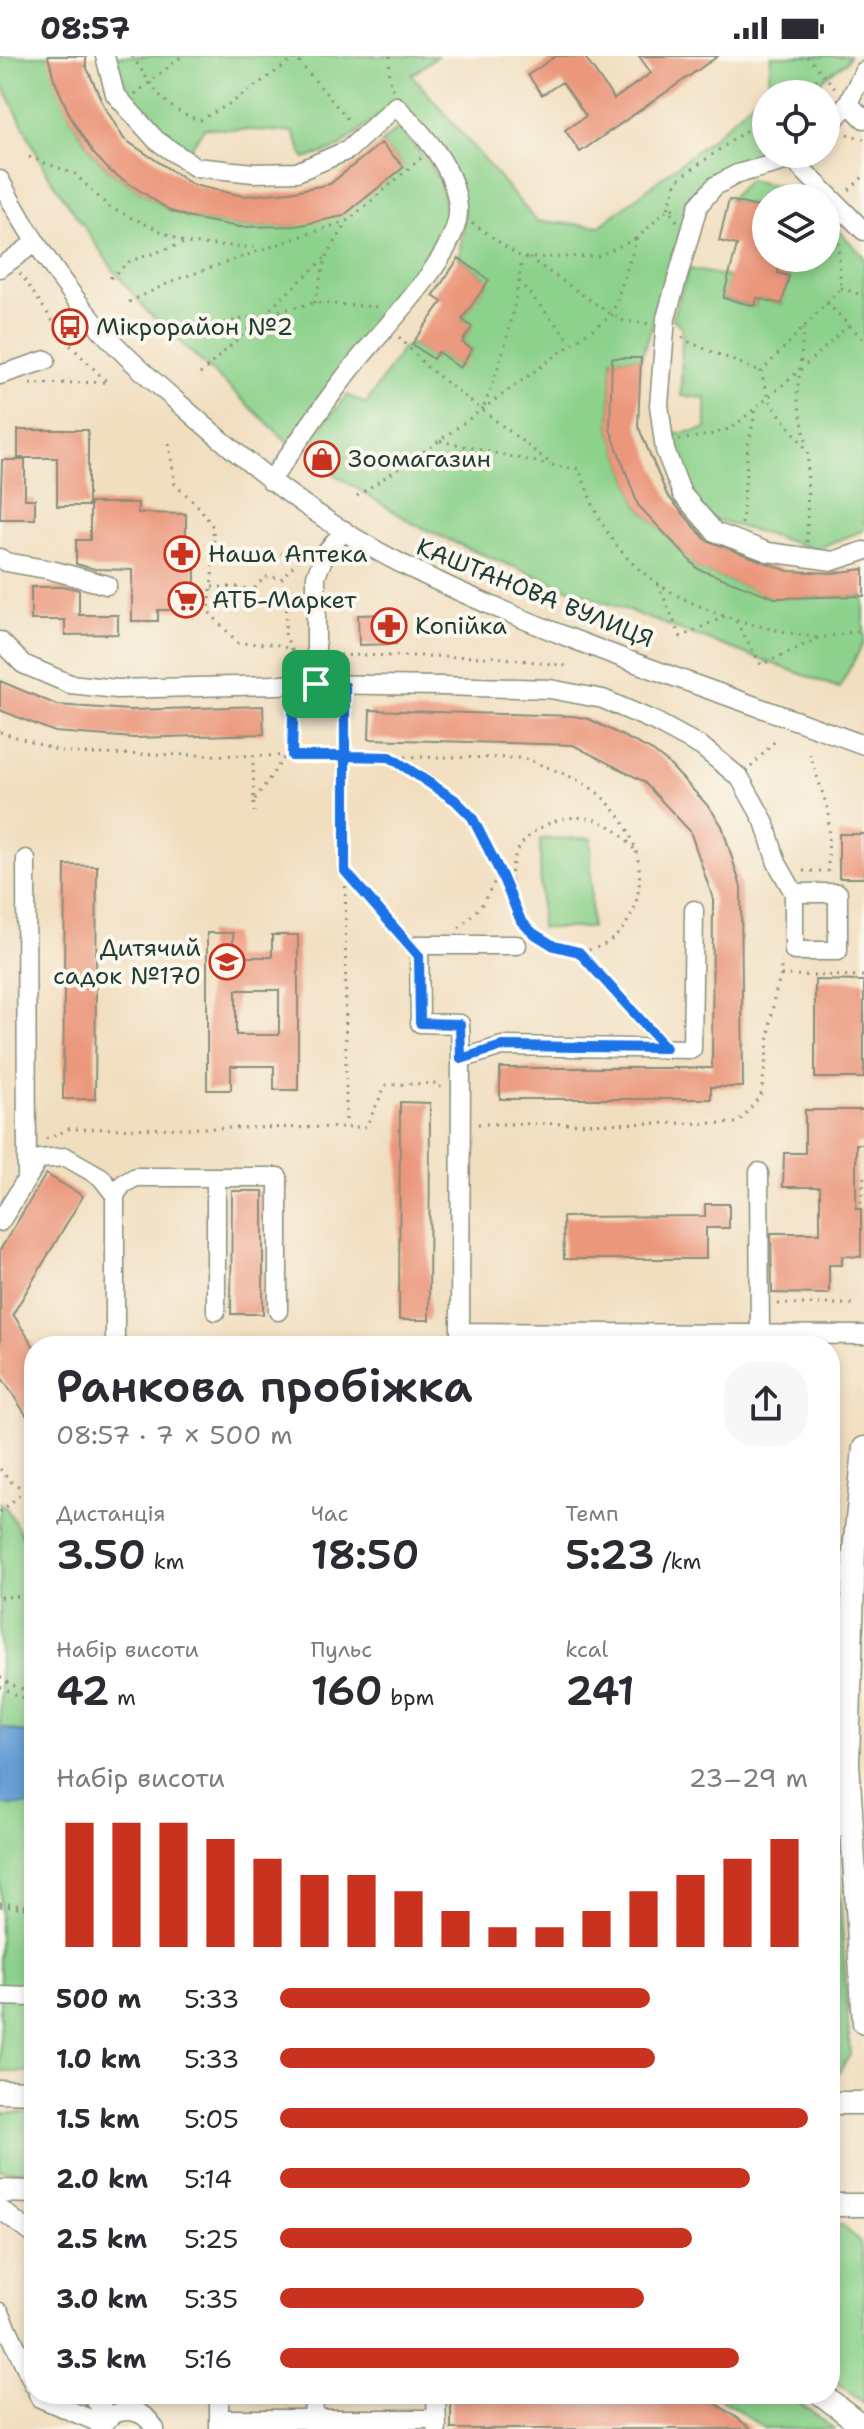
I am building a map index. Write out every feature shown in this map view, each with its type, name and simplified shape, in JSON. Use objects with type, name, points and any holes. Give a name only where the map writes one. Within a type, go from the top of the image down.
[{"type":"main road","points":[[864,1448],[848,1762],[864,2023]]},
{"type":"main road","points":[[840,1794],[848,1762]]},
{"type":"main road","points":[[0,2091],[24,2092]]},
{"type":"main road","points":[[840,2103],[864,2103]]},
{"type":"main road","points":[[0,2191],[24,2193]]},
{"type":"main road","points":[[840,2205],[864,2205]]},
{"type":"main road","points":[[834,2404],[864,2427]]},
{"type":"street","points":[[105,56],[115,94],[156,140],[195,167],[254,173],[297,172],[348,150],[396,106],[442,160],[455,198],[457,223],[429,277],[354,364],[270,481]]},
{"type":"street","points":[[840,113],[864,71]]},
{"type":"street","points":[[848,103],[864,119]]},
{"type":"street","points":[[757,168],[737,174],[715,186],[698,206],[666,325],[659,405],[664,442],[682,494],[715,532],[768,552],[807,558],[833,561],[864,551]]},
{"type":"street","points":[[805,168],[819,184]]},
{"type":"street","name":"КАШТАНОВА ВУЛИЦЯ","points":[[0,180],[48,263],[99,326],[152,380],[270,481],[344,530],[401,563],[512,614],[864,745]]},
{"type":"street","points":[[840,207],[864,231]]},
{"type":"street","points":[[3,265],[36,242]]},
{"type":"street","points":[[0,375],[46,360]]},
{"type":"street","points":[[316,684],[316,576],[325,554],[344,530]]},
{"type":"street","points":[[0,558],[6,562],[107,585]]},
{"type":"street","points":[[0,641],[23,664],[70,684],[117,689],[316,684],[550,689],[603,699],[656,722],[702,747],[740,778],[764,821],[782,871],[794,893]]},
{"type":"street","points":[[26,859],[27,1178]]},
{"type":"street","points":[[461,1059],[502,1046],[692,1049],[694,910]]},
{"type":"street","points":[[460,1336],[460,1024],[420,1023],[419,945],[517,945]]},
{"type":"street","points":[[0,1222],[39,1159],[66,1157],[101,1177],[115,1195]]},
{"type":"street","points":[[759,1172],[760,1336],[864,1335]]},
{"type":"street","points":[[115,1336],[115,1195],[123,1184],[136,1177],[278,1177],[278,1311]]},
{"type":"street","points":[[216,1177],[216,1311]]},
{"type":"street","points":[[0,1996],[24,1995]]},
{"type":"street","points":[[0,2209],[24,2227]]},
{"type":"street","points":[[0,2312],[24,2364]]},
{"type":"street","points":[[55,2404],[104,2423],[128,2410],[137,2412],[146,2417],[155,2429]]},
{"type":"street","points":[[95,2404],[104,2423]]},
{"type":"street","points":[[313,2429],[314,2404]]},
{"type":"street","points":[[219,2424],[437,2424],[436,2404]]},
{"type":"path","points":[[132,56],[163,101],[181,115],[200,120],[231,103],[296,57],[363,136]]},
{"type":"path","points":[[124,103],[182,56]]},
{"type":"path","points":[[390,56],[389,75],[396,106]]},
{"type":"path","points":[[807,56],[848,103]]},
{"type":"path","points":[[816,80],[823,75]]},
{"type":"path","points":[[200,374],[326,257],[349,220],[433,147]]},
{"type":"path","points":[[29,157],[75,174],[109,207],[186,243],[263,249]]},
{"type":"path","points":[[840,199],[864,176]]},
{"type":"path","points":[[457,213],[522,258],[598,256],[637,238],[668,209],[698,206]]},
{"type":"path","points":[[129,302],[175,280],[349,220]]},
{"type":"path","points":[[357,496],[440,441],[612,315],[637,238]]},
{"type":"path","points":[[110,278],[130,261],[186,243]]},
{"type":"path","points":[[314,303],[326,257]]},
{"type":"path","points":[[482,409],[502,363],[522,258]]},
{"type":"path","points":[[529,258],[624,321],[666,325],[691,343],[761,372]]},
{"type":"path","points":[[3,265],[67,342],[107,382],[21,384]]},
{"type":"path","points":[[761,372],[841,288],[840,271]]},
{"type":"path","points":[[519,281],[572,343]]},
{"type":"path","points":[[841,288],[864,296]]},
{"type":"path","points":[[162,337],[314,303],[403,308]]},
{"type":"path","points":[[827,303],[864,340]]},
{"type":"path","points":[[388,325],[427,367],[554,466]]},
{"type":"path","points":[[664,442],[732,428],[849,325]]},
{"type":"path","points":[[804,327],[797,396],[808,451],[807,558]]},
{"type":"path","points":[[761,372],[768,399],[808,451]]},
{"type":"path","points":[[741,542],[748,446],[756,409]]},
{"type":"path","points":[[440,441],[579,469],[610,536],[629,560],[658,584],[725,616],[781,632],[819,638]]},
{"type":"path","points":[[169,443],[175,484],[200,508],[213,527],[209,612],[238,643],[275,644],[291,650]]},
{"type":"path","points":[[292,756],[294,686],[291,650],[285,633],[287,603],[282,578],[311,546]]},
{"type":"path","points":[[214,554],[304,554]]},
{"type":"path","points":[[249,594],[265,577],[282,578]]},
{"type":"path","points":[[658,584],[681,637],[725,616]]},
{"type":"path","points":[[212,587],[243,587],[260,604],[274,603],[282,590]]},
{"type":"path","points":[[734,619],[761,665],[819,638],[864,630]]},
{"type":"path","points":[[317,655],[495,657],[567,666]]},
{"type":"path","points":[[345,686],[346,1127]]},
{"type":"path","points":[[0,732],[60,751],[91,754],[523,758],[597,793],[621,816],[638,853],[638,896],[634,912],[622,932],[601,945],[579,952],[554,946],[533,933],[521,921],[472,817],[455,800],[390,757]]},
{"type":"path","points":[[740,778],[775,741]]},
{"type":"path","points":[[782,871],[828,871],[829,813],[810,754]]},
{"type":"path","points":[[253,755],[254,812]]},
{"type":"path","points":[[253,801],[285,756]]},
{"type":"path","points":[[512,901],[510,876],[516,853],[531,833],[559,820],[576,817],[596,820],[617,830],[638,853]]},
{"type":"path","points":[[345,871],[419,956]]},
{"type":"path","points":[[442,945],[481,906],[500,873]]},
{"type":"path","points":[[579,952],[666,1048]]},
{"type":"path","points":[[461,1124],[738,1123],[761,1095],[774,998],[781,975],[864,976]]},
{"type":"path","points":[[27,1155],[38,1143],[69,1129],[366,1127],[386,1085],[438,1083],[446,1097]]},
{"type":"path","points":[[864,1177],[861,1203],[864,1207]]},
{"type":"path","points":[[760,1305],[855,1304]]},
{"type":"path","points":[[0,1469],[10,1481],[24,1489]]},
{"type":"path","points":[[0,1512],[24,1491]]},
{"type":"path","points":[[0,1597],[24,1596]]},
{"type":"path","points":[[0,1677],[24,1689]]},
{"type":"path","points":[[0,1687],[24,1698]]},
{"type":"path","points":[[0,1904],[24,1907]]},
{"type":"green space","points":[[0,56],[49,56],[71,118],[92,153],[110,171],[171,211],[191,218],[240,227],[296,226],[403,166],[381,143],[398,128],[426,159],[440,181],[448,223],[423,271],[289,443],[146,310],[115,272],[45,170],[0,79]]},
{"type":"green space","points":[[114,56],[437,56],[412,75],[536,221],[600,226],[710,140],[752,102],[752,161],[719,169],[691,197],[641,358],[612,358],[610,429],[638,505],[698,569],[775,598],[864,596],[864,642],[839,688],[469,549],[414,524],[329,471],[335,457],[312,439],[347,395],[366,404],[402,349],[412,344],[433,359],[438,352],[459,367],[472,350],[462,342],[472,327],[462,319],[489,280],[459,258],[465,212],[399,99],[338,148],[305,159],[293,132],[204,128],[187,153],[140,112],[119,74]]},
{"type":"green space","points":[[771,56],[849,56],[846,62],[822,80],[769,80]]},
{"type":"green space","points":[[748,180],[768,184],[752,184],[752,206],[729,200]]},
{"type":"green space","points":[[840,232],[864,257],[864,530],[816,549],[713,519],[693,498],[671,435],[706,429],[706,398],[681,396],[682,327],[672,318],[689,269],[729,277],[724,299],[755,306],[757,298],[782,304],[789,276],[778,273],[840,272]]},
{"type":"green space","points":[[591,838],[591,928],[541,928],[540,839]]},
{"type":"green space","points":[[0,1502],[24,1539],[24,2072],[0,2072]]},
{"type":"green space","points":[[840,1897],[850,2055],[840,2070]]},
{"type":"green space","points":[[0,2113],[24,2113],[24,2171],[0,2171]]},
{"type":"green space","points":[[840,2225],[860,2242],[864,2270],[864,2403],[840,2385]]},
{"type":"green space","points":[[729,2404],[801,2404],[834,2429],[765,2429]]},
{"type":"water","points":[[0,1727],[24,1733],[24,1805],[0,1805]]},
{"type":"building","points":[[48,56],[86,56],[86,66],[103,104],[124,139],[193,185],[244,196],[330,184],[381,143],[404,167],[343,216],[296,226],[240,227],[191,218],[171,211],[110,171],[93,153],[71,118]]},
{"type":"building","points":[[556,56],[584,56],[614,99],[651,73],[639,56],[718,56],[580,152],[565,130],[586,116],[562,82],[542,95],[528,75]]},
{"type":"building","points":[[729,200],[752,206],[752,272],[778,272],[789,276],[782,304],[757,298],[755,306],[723,298],[737,245],[719,241]]},
{"type":"building","points":[[459,258],[489,280],[462,319],[472,327],[462,342],[472,349],[460,368],[438,352],[433,359],[412,344],[442,302],[433,296]]},
{"type":"building","points":[[612,358],[641,358],[638,426],[667,495],[706,540],[788,571],[832,573],[864,569],[864,596],[775,598],[698,569],[638,505],[610,429]]},
{"type":"building","points":[[18,430],[88,430],[88,506],[57,506],[57,458],[18,458]]},
{"type":"building","points":[[2,460],[25,460],[25,499],[35,499],[35,519],[0,519]]},
{"type":"building","points":[[90,503],[138,503],[138,513],[186,514],[186,551],[195,551],[195,610],[158,610],[158,621],[132,621],[132,570],[95,569],[76,564],[76,540],[90,540]]},
{"type":"building","points":[[31,587],[79,590],[79,615],[118,615],[118,634],[65,635],[65,620],[31,620]]},
{"type":"building","points":[[395,614],[396,644],[359,645],[358,615]]},
{"type":"building","points":[[0,681],[57,705],[130,710],[263,706],[264,734],[134,738],[55,732],[0,710]]},
{"type":"building","points":[[370,710],[573,716],[589,719],[653,751],[668,763],[710,808],[722,826],[741,887],[743,1087],[711,1087],[711,1099],[500,1099],[500,1068],[712,1068],[713,899],[690,831],[643,781],[573,745],[369,739]]},
{"type":"building","points":[[839,834],[864,834],[864,878],[839,878]]},
{"type":"building","points":[[65,865],[97,866],[95,1099],[63,1099]]},
{"type":"building","points":[[207,933],[233,933],[233,957],[272,957],[272,935],[298,935],[298,1090],[274,1090],[274,1066],[231,1066],[231,1090],[207,1090]],"holes":[[[236,990],[279,990],[279,1035],[236,1035]]]},
{"type":"building","points":[[815,980],[864,981],[864,1078],[815,1078]]},
{"type":"building","points":[[400,1102],[430,1103],[429,1320],[399,1320]]},
{"type":"building","points":[[805,1110],[864,1110],[864,1144],[856,1144],[856,1209],[861,1209],[861,1257],[842,1256],[842,1265],[829,1265],[829,1294],[772,1293],[771,1233],[820,1233],[820,1187],[783,1187],[784,1153],[805,1153]]},
{"type":"building","points":[[46,1174],[83,1196],[13,1314],[27,1336],[24,1336],[24,1412],[0,1375],[0,1250]]},
{"type":"building","points":[[232,1191],[263,1191],[263,1314],[231,1314]]},
{"type":"building","points":[[705,1204],[729,1204],[729,1228],[706,1228],[706,1259],[564,1259],[563,1217],[705,1216]]},
{"type":"building","points":[[451,2404],[717,2404],[752,2429],[451,2429]]},
{"type":"place","name":"Мікрорайон №2","points":[[70,327]]},
{"type":"place","name":"Зоомагазин","points":[[322,459]]},
{"type":"place","name":"Наша Аптека","points":[[182,554]]},
{"type":"place","name":"АТБ-Маркет","points":[[186,600]]},
{"type":"place","name":"Копійка","points":[[389,626]]},
{"type":"place","name":"Дитячий садок №170","points":[[227,962]]},
{"type":"route","points":[[316,684],[294,686],[292,756],[345,756],[345,871],[419,956],[420,1023],[460,1024],[461,1059],[502,1046],[666,1048],[579,952],[554,946],[521,921],[472,817],[455,800],[390,757],[345,756],[345,686],[316,684]]}]
